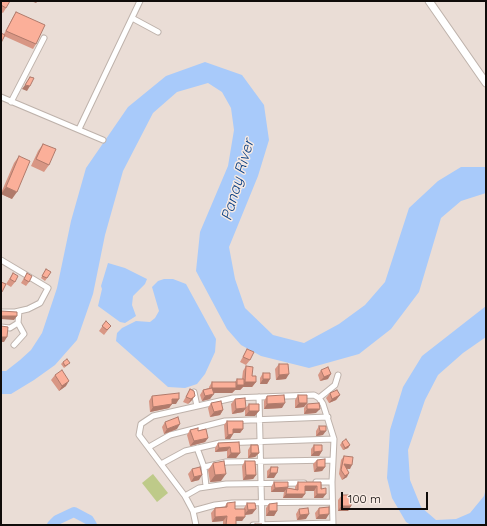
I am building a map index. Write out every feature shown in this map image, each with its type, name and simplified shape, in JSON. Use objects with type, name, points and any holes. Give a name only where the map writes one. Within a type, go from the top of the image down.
[{"type":"main road","points":[[429,1],[486,83]]},
{"type":"street","points":[[79,129],[140,1]]},
{"type":"street","points":[[132,18],[158,32]]},
{"type":"street","points":[[11,102],[44,38]]},
{"type":"street","points":[[1,97],[103,140]]},
{"type":"street","points":[[1,260],[48,288],[40,303],[28,309],[1,312]]},
{"type":"street","points":[[14,345],[24,334],[18,323],[19,311]]},
{"type":"street","points":[[1,327],[10,328],[18,323]]},
{"type":"street","points":[[319,398],[335,385],[338,375]]},
{"type":"street","points":[[194,392],[197,406]]},
{"type":"street","points":[[196,525],[193,511],[185,496],[139,435],[141,424],[146,419],[153,416],[233,398],[314,395],[319,398],[328,417],[334,439],[332,482],[333,524],[253,525]]},
{"type":"street","points":[[259,397],[262,525]]},
{"type":"street","points":[[149,447],[170,435],[225,421],[328,417]]},
{"type":"street","points":[[161,464],[175,455],[220,442],[334,439]]},
{"type":"street","points":[[198,448],[204,467],[206,486]]},
{"type":"street","points":[[204,467],[226,462],[333,460]]},
{"type":"street","points":[[185,496],[206,486],[226,484],[332,482]]},
{"type":"street","points":[[193,511],[214,505],[332,502]]},
{"type":"green space","points":[[153,474],[168,493],[157,502],[142,483]]},
{"type":"water","name":"Panay River","points":[[205,62],[242,75],[264,105],[269,140],[258,176],[229,247],[235,279],[245,308],[273,335],[304,343],[339,324],[365,305],[385,282],[409,208],[438,181],[461,167],[486,167],[486,193],[461,201],[441,218],[419,292],[391,329],[359,354],[309,368],[261,356],[241,345],[227,329],[196,271],[200,232],[228,166],[234,130],[231,108],[222,92],[208,83],[177,92],[153,113],[123,171],[105,235],[93,294],[77,340],[55,365],[34,380],[11,394],[1,394],[1,371],[6,371],[31,350],[42,333],[57,288],[71,221],[86,168],[128,107],[166,76]]},
{"type":"water","points":[[108,263],[125,268],[147,279],[145,284],[133,296],[132,305],[136,316],[125,323],[120,322],[98,306],[102,289],[101,286]]},
{"type":"water","points":[[173,279],[186,284],[216,339],[215,352],[205,374],[197,384],[185,388],[168,387],[116,341],[117,333],[122,328],[136,321],[150,322],[155,318],[159,311],[152,287],[158,281]]},
{"type":"water","points":[[486,306],[486,337],[463,353],[438,375],[425,400],[408,450],[410,480],[421,507],[436,520],[456,519],[470,513],[484,496],[486,488],[486,523],[484,525],[411,525],[406,522],[392,498],[387,478],[390,430],[403,387],[422,356]]},
{"type":"building","points":[[1,1],[10,1],[6,8],[1,5]]},
{"type":"building","points":[[16,12],[45,25],[36,44],[6,31]]},
{"type":"building","points":[[1,33],[5,35],[1,43]]},
{"type":"building","points":[[30,77],[34,78],[30,86],[25,85]]},
{"type":"building","points":[[43,144],[56,149],[49,165],[36,159]]},
{"type":"building","points":[[19,156],[30,161],[17,192],[6,187]]},
{"type":"building","points":[[46,269],[51,272],[47,278],[42,276]]},
{"type":"building","points":[[13,273],[18,276],[15,282],[10,279]]},
{"type":"building","points":[[27,273],[32,276],[29,282],[24,279]]},
{"type":"building","points":[[1,282],[6,284],[2,292],[1,292]]},
{"type":"building","points":[[1,311],[17,312],[17,316],[1,316]]},
{"type":"building","points":[[106,321],[111,326],[107,330],[102,326]]},
{"type":"building","points":[[1,326],[8,327],[7,337],[1,337]]},
{"type":"building","points":[[247,349],[254,352],[250,360],[243,357]]},
{"type":"building","points":[[67,359],[70,363],[65,366],[63,362]]},
{"type":"building","points":[[279,364],[288,364],[289,374],[279,375]]},
{"type":"building","points":[[246,366],[253,367],[252,376],[256,376],[256,382],[245,382]]},
{"type":"building","points":[[328,367],[331,374],[324,377],[321,370]]},
{"type":"building","points":[[62,370],[69,381],[62,386],[55,375]]},
{"type":"building","points":[[263,373],[270,373],[270,379],[263,379]]},
{"type":"building","points":[[237,379],[244,379],[244,385],[237,385]]},
{"type":"building","points":[[212,382],[236,382],[236,388],[212,388]]},
{"type":"building","points":[[212,388],[214,394],[205,396],[203,390]]},
{"type":"building","points":[[190,389],[194,391],[195,396],[191,399],[186,397]]},
{"type":"building","points":[[337,390],[340,395],[332,399],[330,393]]},
{"type":"building","points":[[179,393],[179,399],[172,399],[172,404],[153,407],[152,396]]},
{"type":"building","points":[[284,395],[285,403],[267,404],[267,396]]},
{"type":"building","points":[[298,395],[307,395],[307,403],[299,403]]},
{"type":"building","points":[[245,398],[246,408],[236,409],[235,399]]},
{"type":"building","points":[[221,401],[223,410],[214,412],[211,403]]},
{"type":"building","points":[[319,403],[320,409],[307,409],[307,404]]},
{"type":"building","points":[[249,404],[259,404],[259,411],[249,411]]},
{"type":"building","points":[[178,417],[180,424],[167,429],[165,422]]},
{"type":"building","points":[[227,421],[243,421],[243,429],[233,429],[233,434],[228,435]]},
{"type":"building","points":[[319,426],[326,426],[326,431],[320,431]]},
{"type":"building","points":[[198,428],[198,431],[206,429],[208,438],[194,441],[190,430]]},
{"type":"building","points":[[346,439],[350,445],[345,448],[342,442]]},
{"type":"building","points":[[239,442],[240,453],[231,453],[230,447],[219,448],[218,443]]},
{"type":"building","points":[[251,445],[258,445],[259,453],[251,453]]},
{"type":"building","points":[[314,445],[322,445],[322,451],[314,452]]},
{"type":"building","points":[[344,456],[353,457],[352,465],[344,464],[349,473],[345,476],[341,470]]},
{"type":"building","points":[[325,459],[325,467],[317,467],[317,460]]},
{"type":"building","points":[[224,461],[226,474],[215,475],[213,463]]},
{"type":"building","points":[[245,461],[255,461],[256,475],[246,475]]},
{"type":"building","points":[[200,467],[202,475],[194,477],[192,469]]},
{"type":"building","points":[[271,467],[278,467],[277,473],[270,473]]},
{"type":"building","points":[[274,482],[288,482],[288,487],[275,488]]},
{"type":"building","points":[[298,482],[321,482],[321,489],[326,488],[326,494],[317,494],[317,486],[305,486],[305,494],[286,494],[287,488],[298,490]]},
{"type":"building","points":[[342,495],[351,495],[351,506],[341,506]]},
{"type":"building","points":[[235,502],[235,509],[245,509],[245,517],[236,517],[236,525],[226,525],[227,516],[215,517],[215,508],[227,507],[227,503]]},
{"type":"building","points":[[247,503],[255,503],[256,509],[248,510]]},
{"type":"building","points":[[277,503],[277,511],[269,511],[269,504]]},
{"type":"building","points":[[329,507],[329,514],[319,515],[319,508]]},
{"type":"building","points":[[308,508],[309,514],[300,515],[299,509]]},
{"type":"waterway","points":[[52,525],[57,520],[74,512],[89,520],[92,525]]}]
